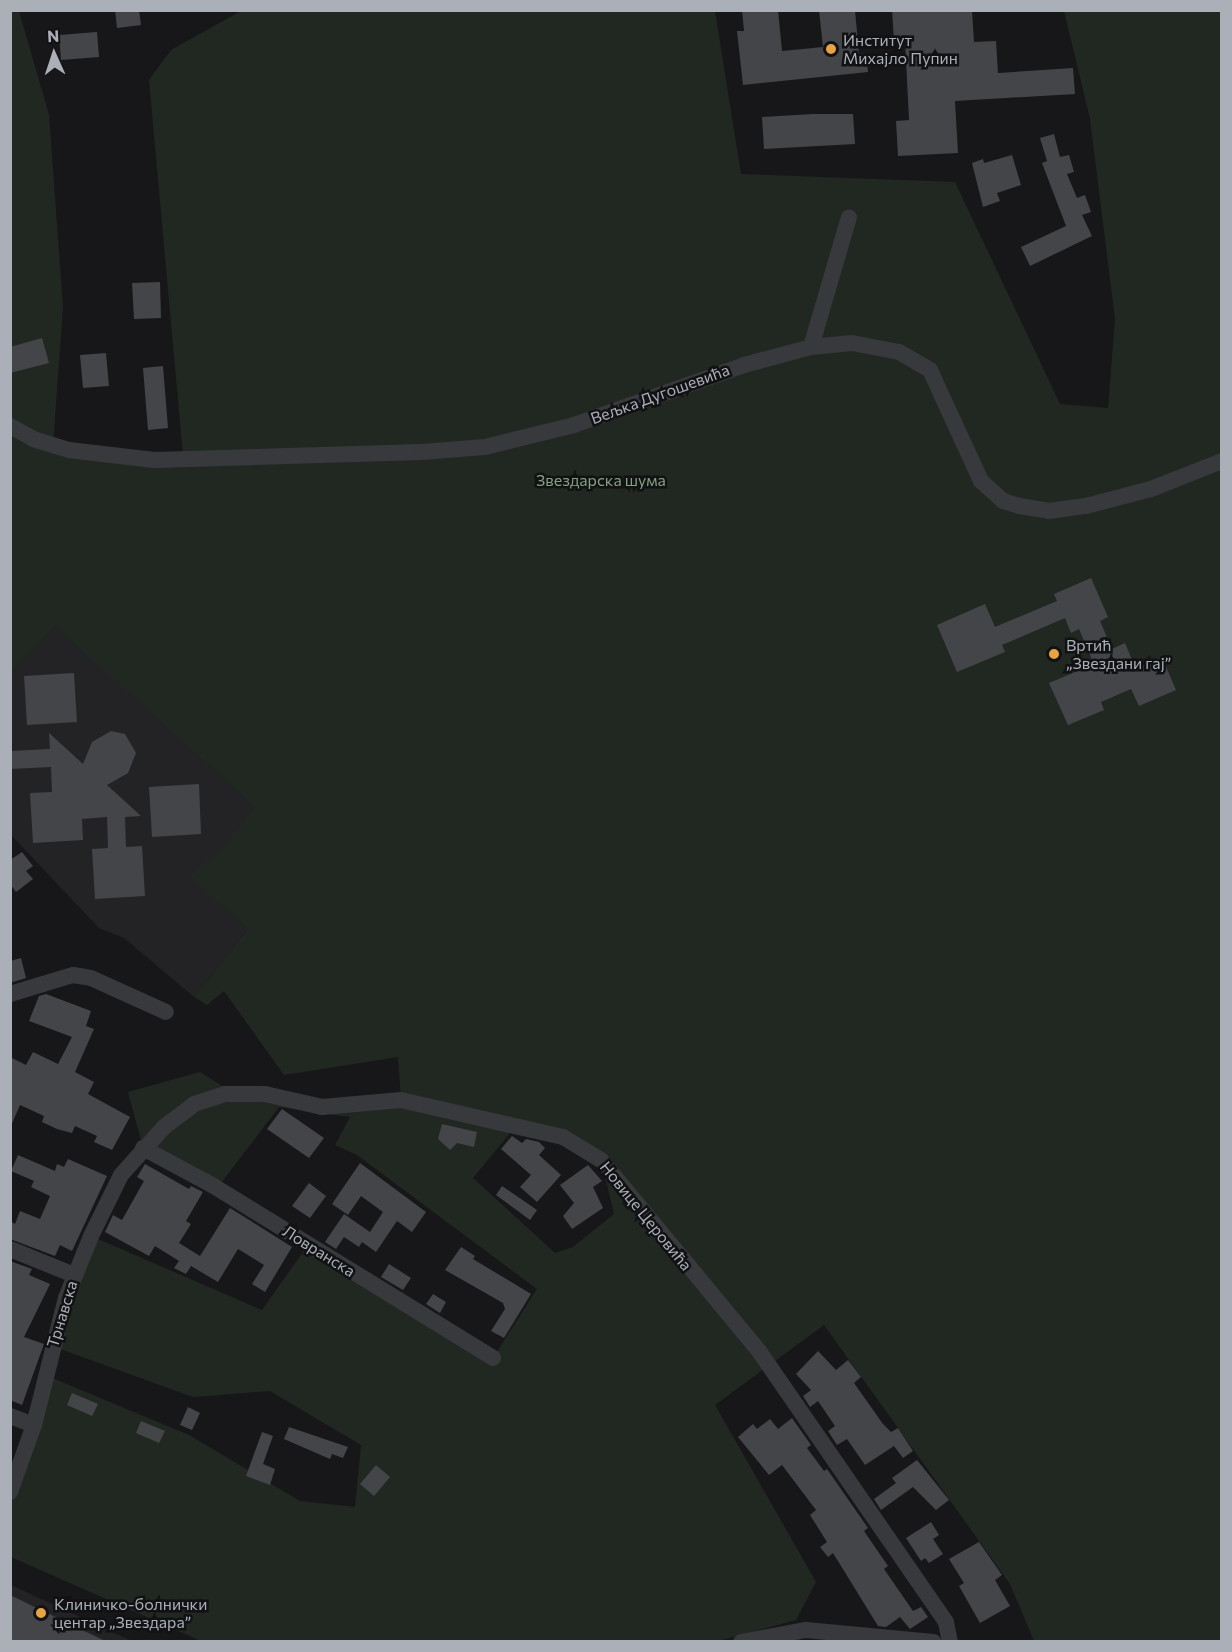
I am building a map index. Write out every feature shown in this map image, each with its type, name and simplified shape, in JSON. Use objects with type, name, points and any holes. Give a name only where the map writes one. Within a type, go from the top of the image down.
[{"type":"street","points":[[811,347],[849,217]]},
{"type":"street","name":"Вељка Дугошевића","points":[[10,426],[33,439],[69,450],[154,460],[474,448],[516,442],[555,430],[692,380],[811,347],[852,343],[876,346],[917,360],[930,370],[981,481],[1003,501],[1029,509],[1059,511],[1151,489],[1221,461]]},
{"type":"street","points":[[16,992],[73,975],[91,978],[166,1012]]},
{"type":"street","name":"Новице Церовића","points":[[143,1148],[181,1112],[207,1099],[235,1094],[265,1095],[322,1107],[401,1100],[563,1137],[581,1146],[609,1168],[759,1351],[946,1622],[950,1641]]},
{"type":"street","name":"Трнавска","points":[[10,1492],[34,1425],[52,1346],[74,1275],[121,1175],[143,1148]]},
{"type":"street","name":"Ловранска","points":[[143,1148],[212,1185],[493,1358]]},
{"type":"street","points":[[10,1249],[74,1275]]},
{"type":"street","points":[[10,1416],[34,1425]]},
{"type":"street","points":[[741,1641],[783,1631],[827,1637],[933,1641]]},
{"type":"shaded area","points":[[10,514],[285,772],[248,929],[194,997],[124,938],[99,928],[11,835]]},
{"type":"shaded area","name":"Клиничко-болнички центар „Звездара”","points":[[11,1585],[132,1641],[11,1641]]},
{"type":"green space","name":"Звездарска шума","points":[[11,11],[19,11],[49,115],[63,307],[53,445],[183,455],[149,80],[171,50],[241,11],[715,11],[741,174],[955,182],[1060,404],[1108,408],[1115,319],[1090,119],[1064,11],[1221,11],[1221,1641],[1034,1641],[1010,1584],[824,1325],[715,1405],[816,1582],[796,1620],[718,1641],[201,1641],[11,1557],[12,1493],[45,1375],[189,1435],[300,1501],[355,1507],[361,1445],[270,1391],[193,1397],[52,1346],[91,1236],[262,1310],[308,1245],[143,1148],[128,1092],[200,1072],[235,1094],[318,1106],[401,1099],[398,1057],[284,1075],[224,991],[207,1005],[194,997],[248,929],[190,876],[225,845],[256,807],[55,626],[11,672]],"holes":[[[279,1107],[350,1117],[335,1145],[357,1155],[537,1289],[493,1358],[218,1187]],[[515,1127],[601,1160],[614,1214],[573,1247],[555,1253],[473,1178]]]},
{"type":"building","points":[[115,10],[139,10],[141,25],[117,28]]},
{"type":"building","name":"Институт Михајло Пупин","points":[[742,10],[778,10],[782,51],[823,47],[819,10],[855,10],[859,54],[866,53],[868,72],[743,85],[737,31],[744,31]]},
{"type":"building","points":[[892,10],[972,10],[974,42],[996,41],[998,73],[1073,68],[1075,94],[955,101],[958,153],[898,156],[896,121],[909,120],[905,40],[894,41]]},
{"type":"building","points":[[97,32],[99,57],[61,60],[59,35]]},
{"type":"building","points":[[853,114],[855,144],[764,149],[762,117]]},
{"type":"building","points":[[1054,134],[1060,157],[1069,155],[1074,172],[1067,174],[1077,198],[1085,195],[1091,212],[1082,215],[1092,236],[1030,266],[1021,247],[1066,226],[1042,163],[1047,161],[1040,138]]},
{"type":"building","points":[[1012,155],[1021,185],[997,193],[1000,201],[983,207],[972,163],[983,159],[984,163]]},
{"type":"building","points":[[160,282],[161,318],[134,319],[132,283]]},
{"type":"building","points":[[42,338],[49,363],[10,373],[10,347]]},
{"type":"building","points":[[106,353],[109,386],[83,388],[80,355]]},
{"type":"building","points":[[163,366],[168,428],[148,430],[143,368]]},
{"type":"building","points":[[1091,578],[1108,617],[1100,621],[1112,649],[1125,643],[1136,669],[1162,657],[1176,690],[1139,706],[1131,689],[1101,702],[1104,710],[1068,725],[1049,683],[1094,664],[1079,629],[1071,633],[1065,618],[1002,645],[1005,652],[957,672],[937,625],[985,604],[995,627],[1057,601],[1054,594]]},
{"type":"building","points":[[74,673],[77,722],[27,725],[24,676]]},
{"type":"building","points":[[111,731],[125,734],[136,753],[128,773],[107,785],[141,816],[125,817],[126,847],[142,846],[145,896],[95,899],[92,849],[108,848],[107,817],[82,819],[83,840],[33,843],[30,793],[52,792],[51,767],[10,769],[10,751],[50,749],[49,733],[83,764],[92,742]]},
{"type":"building","points":[[199,784],[201,834],[152,837],[149,787]]},
{"type":"building","points":[[22,852],[33,866],[26,871],[33,879],[16,892],[10,884],[10,860]]},
{"type":"building","points":[[21,958],[26,978],[10,983],[10,961]]},
{"type":"building","points":[[46,994],[91,1011],[86,1026],[94,1029],[75,1072],[94,1082],[88,1094],[130,1117],[112,1150],[94,1142],[97,1136],[75,1126],[72,1133],[57,1129],[42,1122],[44,1116],[20,1105],[10,1128],[10,1057],[26,1065],[33,1052],[58,1064],[72,1037],[29,1021],[39,996]]},
{"type":"building","points":[[282,1109],[324,1138],[309,1158],[267,1129]]},
{"type":"building","points":[[442,1124],[477,1132],[474,1147],[457,1143],[450,1150],[438,1139]]},
{"type":"building","points":[[512,1136],[522,1143],[526,1139],[539,1142],[545,1148],[539,1155],[561,1175],[537,1202],[520,1187],[531,1175],[501,1149]]},
{"type":"building","points":[[18,1155],[55,1171],[57,1164],[64,1167],[68,1159],[107,1176],[72,1251],[60,1245],[55,1256],[10,1239],[10,1221],[15,1224],[20,1211],[40,1219],[50,1196],[31,1187],[34,1181],[11,1171]]},
{"type":"building","points":[[360,1163],[426,1212],[412,1232],[397,1221],[376,1252],[362,1242],[359,1247],[344,1237],[336,1249],[325,1242],[344,1214],[370,1232],[383,1212],[361,1196],[348,1215],[332,1204]]},
{"type":"building","points":[[145,1164],[189,1189],[191,1186],[203,1192],[186,1221],[191,1224],[179,1243],[200,1256],[230,1208],[292,1247],[265,1292],[252,1284],[264,1265],[238,1249],[218,1282],[191,1266],[186,1274],[174,1268],[179,1261],[155,1246],[149,1256],[105,1232],[113,1215],[122,1220],[144,1181],[137,1177]]},
{"type":"building","points":[[588,1165],[602,1181],[593,1187],[603,1208],[572,1229],[563,1216],[574,1203],[560,1185]]},
{"type":"building","points":[[309,1183],[326,1196],[310,1218],[292,1206]]},
{"type":"building","points":[[502,1186],[537,1210],[530,1220],[496,1195]]},
{"type":"building","points":[[461,1247],[475,1256],[473,1259],[531,1294],[504,1338],[491,1331],[505,1309],[503,1303],[445,1270]]},
{"type":"building","points":[[10,1261],[32,1269],[29,1275],[50,1284],[24,1337],[44,1344],[22,1405],[10,1400]]},
{"type":"building","points":[[389,1264],[411,1278],[403,1290],[381,1277]]},
{"type":"building","points":[[433,1294],[446,1302],[440,1313],[426,1304]]},
{"type":"building","points":[[818,1351],[836,1370],[848,1360],[861,1377],[854,1383],[883,1424],[891,1432],[898,1428],[913,1451],[903,1458],[894,1446],[865,1465],[847,1439],[837,1445],[828,1431],[835,1426],[818,1401],[810,1407],[803,1396],[811,1390],[796,1374]]},
{"type":"building","points":[[72,1393],[98,1404],[92,1416],[67,1405]]},
{"type":"building","points":[[188,1407],[200,1413],[192,1430],[180,1425]]},
{"type":"building","points":[[792,1418],[811,1445],[807,1448],[824,1471],[827,1469],[868,1528],[864,1531],[888,1566],[884,1569],[913,1611],[921,1607],[928,1617],[910,1629],[900,1617],[886,1627],[878,1626],[833,1553],[828,1557],[820,1547],[827,1542],[810,1515],[816,1510],[782,1465],[769,1475],[738,1437],[753,1424],[757,1429],[770,1419],[778,1429]]},
{"type":"building","points":[[141,1421],[165,1431],[159,1443],[136,1433]]},
{"type":"building","points":[[289,1427],[348,1447],[343,1458],[332,1454],[330,1459],[284,1439]]},
{"type":"building","points":[[262,1432],[273,1436],[263,1464],[275,1469],[270,1485],[246,1476]]},
{"type":"building","points":[[917,1460],[949,1500],[936,1510],[913,1487],[881,1510],[874,1499],[896,1483],[892,1478]]},
{"type":"building","points":[[376,1465],[390,1477],[374,1496],[360,1484]]},
{"type":"building","points":[[931,1522],[939,1535],[933,1539],[943,1554],[929,1563],[925,1558],[921,1561],[906,1538]]},
{"type":"building","points":[[979,1542],[1002,1575],[995,1580],[1010,1606],[980,1623],[959,1586],[964,1583],[949,1559]]},
{"type":"building","name":"Клиничко-болнички центар „Звездара”","points":[[10,1595],[105,1641],[10,1641]]},
{"type":"place","name":"Институт Михајло Пупин","points":[[831,49]]},
{"type":"place","name":"Вртић „Звездани гај”","points":[[1054,654]]},
{"type":"place","name":"Клиничко-болнички центар „Звездара”","points":[[41,1613]]}]
